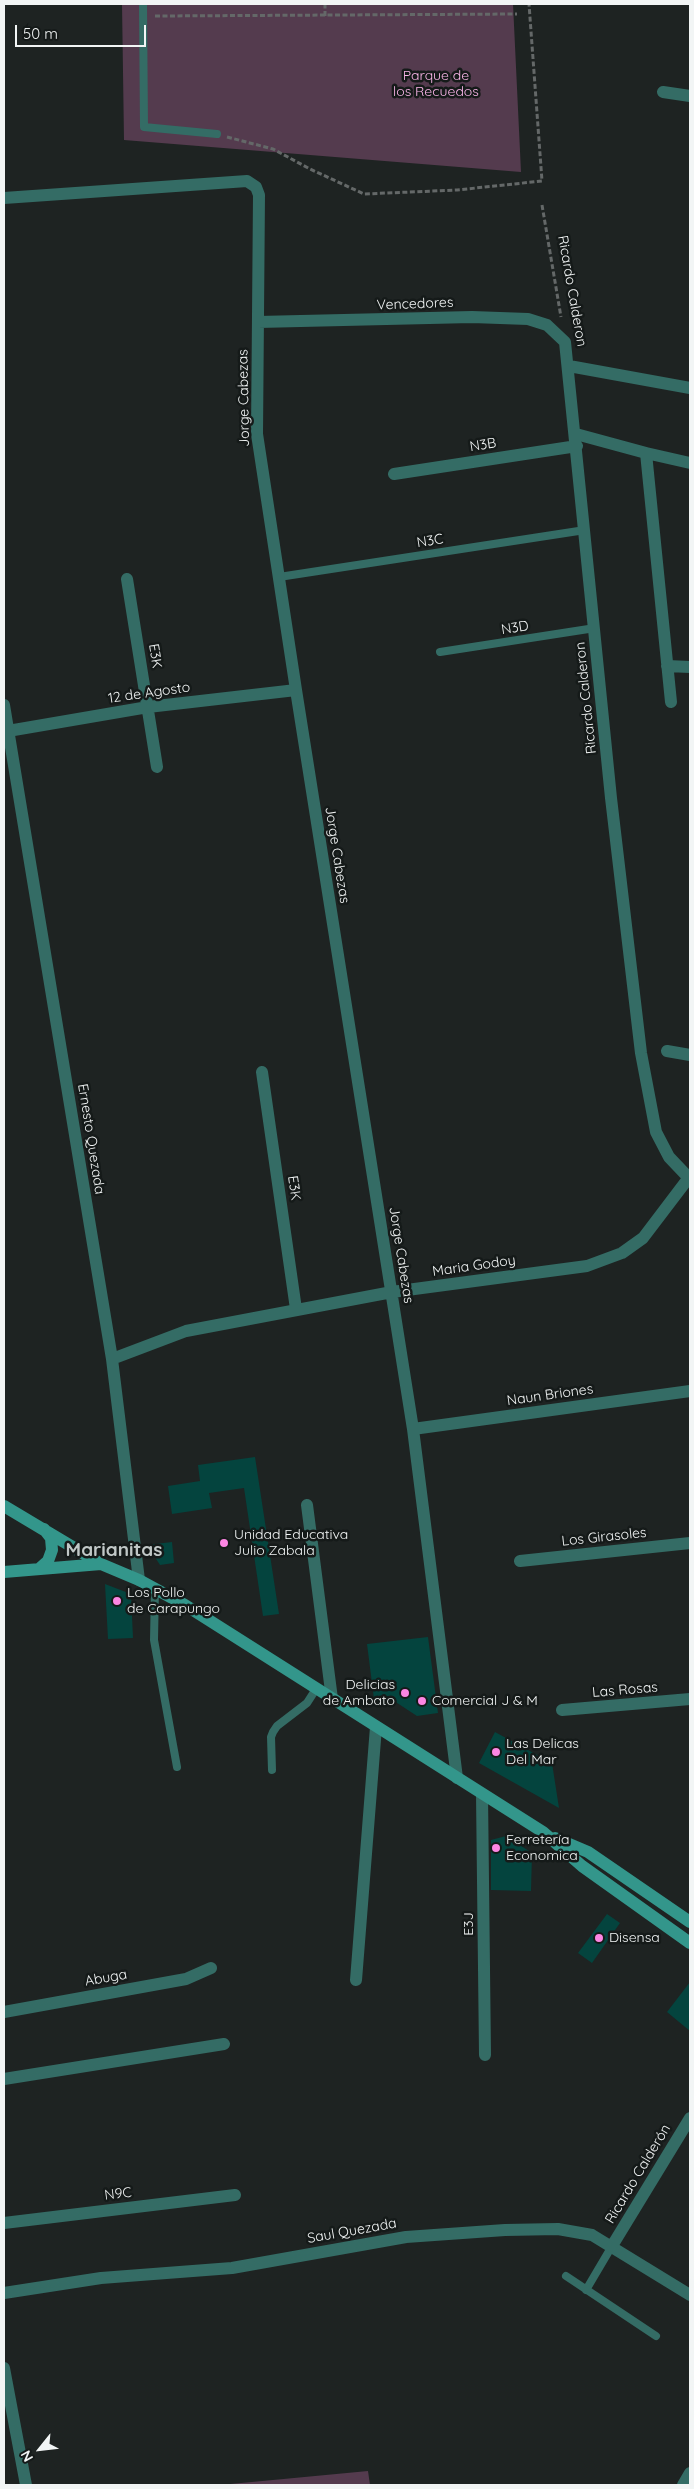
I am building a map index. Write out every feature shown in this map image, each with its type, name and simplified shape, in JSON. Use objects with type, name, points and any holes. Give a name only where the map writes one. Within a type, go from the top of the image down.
[{"type":"street","points":[[663,92],[690,96]]},
{"type":"street","name":"Jorge Cabezas","points":[[4,198],[247,181],[256,186],[258,194],[257,434],[413,1429],[457,1778]]},
{"type":"street","name":"Vencedores","points":[[258,322],[472,317],[528,319],[547,325],[565,342]]},
{"type":"street","name":"Ricardo Calderon","points":[[565,342],[569,366],[611,798],[641,1053],[656,1132],[669,1157],[689,1176]]},
{"type":"street","points":[[569,366],[690,388]]},
{"type":"street","points":[[576,440],[690,463]]},
{"type":"street","name":"N3B","points":[[394,474],[576,440]]},
{"type":"street","points":[[646,453],[670,702]]},
{"type":"street","name":"E3K","points":[[127,580],[157,767]]},
{"type":"street","points":[[667,666],[690,667]]},
{"type":"street","name":"12 de Agosto","points":[[8,731],[148,707],[296,690]]},
{"type":"street","name":"Ernesto Quezada","points":[[4,714],[8,731],[9,769],[112,1359],[139,1580]]},
{"type":"street","points":[[667,1051],[690,1055]]},
{"type":"street","name":"E3K","points":[[262,1072],[296,1309]]},
{"type":"street","points":[[689,1176],[690,1193]]},
{"type":"street","name":"Maria Godoy","points":[[112,1359],[186,1331],[296,1309],[392,1292],[587,1266],[622,1253],[643,1238],[689,1176]]},
{"type":"street","name":"Naun Briones","points":[[413,1429],[690,1391]]},
{"type":"street","points":[[307,1505],[332,1699]]},
{"type":"street","points":[[4,1506],[101,1564],[155,1588],[543,1832],[588,1852],[690,1922]]},
{"type":"street","points":[[39,1569],[48,1560],[52,1550],[50,1538],[44,1530]]},
{"type":"street","name":"Los Girasoles","points":[[520,1561],[690,1543]]},
{"type":"street","points":[[4,1572],[101,1564]]},
{"type":"street","name":"Las Rosas","points":[[562,1710],[690,1699]]},
{"type":"street","points":[[356,1980],[376,1727]]},
{"type":"street","name":"E3J","points":[[482,1794],[485,2055]]},
{"type":"street","points":[[543,1832],[582,1866],[690,1943]]},
{"type":"street","name":"Abuga","points":[[4,2012],[186,1979],[211,1968]]},
{"type":"street","points":[[4,2079],[224,2044]]},
{"type":"street","name":"Ricardo Calderón","points":[[612,2246],[690,2118]]},
{"type":"street","name":"N9C","points":[[4,2224],[235,2195]]},
{"type":"street","name":"Saul Quezada","points":[[4,2293],[102,2278],[232,2268],[406,2237],[505,2230],[558,2229],[592,2235],[690,2295]]},
{"type":"street","points":[[4,2368],[26,2485]]},
{"type":"street","points":[[682,2485],[690,2473]]},
{"type":"lane","points":[[143,4],[144,127],[217,134]]},
{"type":"lane","name":"N3C","points":[[279,577],[585,530]]},
{"type":"lane","name":"N3D","points":[[440,652],[595,628]]},
{"type":"lane","points":[[155,1588],[154,1640],[176,1767]]},
{"type":"lane","points":[[272,1770],[271,1737],[273,1732],[277,1726],[307,1703],[316,1689]]},
{"type":"lane","points":[[586,2290],[612,2246]]},
{"type":"lane","points":[[566,2276],[656,2336]]},
{"type":"path","points":[[325,4],[325,16]]},
{"type":"path","points":[[217,134],[272,149],[364,194],[456,190],[542,180],[529,4]]},
{"type":"path","points":[[143,16],[517,14]]},
{"type":"path","name":"Ricardo Calderon","points":[[542,205],[565,342]]},
{"type":"green space","name":"Parque de los Recuedos","points":[[122,4],[513,4],[521,172],[124,140]]},
{"type":"green space","points":[[368,2471],[370,2485],[220,2485]]},
{"type":"building","points":[[255,1457],[279,1614],[263,1616],[244,1488],[209,1493],[212,1508],[172,1514],[168,1486],[200,1481],[198,1465]]},
{"type":"building","points":[[172,1542],[174,1563],[160,1565],[147,1545]]},
{"type":"building","points":[[105,1584],[131,1594],[133,1638],[108,1639]]},
{"type":"building","points":[[428,1637],[438,1713],[417,1716],[388,1697],[374,1699],[367,1644]]},
{"type":"building","points":[[495,1732],[552,1763],[559,1808],[479,1763]]},
{"type":"building","points":[[506,1836],[532,1853],[531,1891],[491,1890],[491,1840]]},
{"type":"building","name":"Disensa","points":[[607,1914],[620,1923],[592,1963],[578,1953]]},
{"type":"building","points":[[690,1982],[690,2031],[667,2012]]},
{"type":"place","name":"Unidad Educativa Julio Zabala","points":[[224,1543]]},
{"type":"place","name":"Los Pollo de Carapungo","points":[[117,1601]]},
{"type":"place","name":"Delicias de Ambato","points":[[405,1693]]},
{"type":"place","name":"Comercial J & M","points":[[422,1701]]},
{"type":"place","name":"Las Delicas Del Mar","points":[[496,1752]]},
{"type":"place","name":"Ferretería Economica","points":[[496,1848]]},
{"type":"place","name":"Disensa","points":[[599,1938]]},
{"type":"district","name":"Marianitas","points":[[114,1550]]}]
